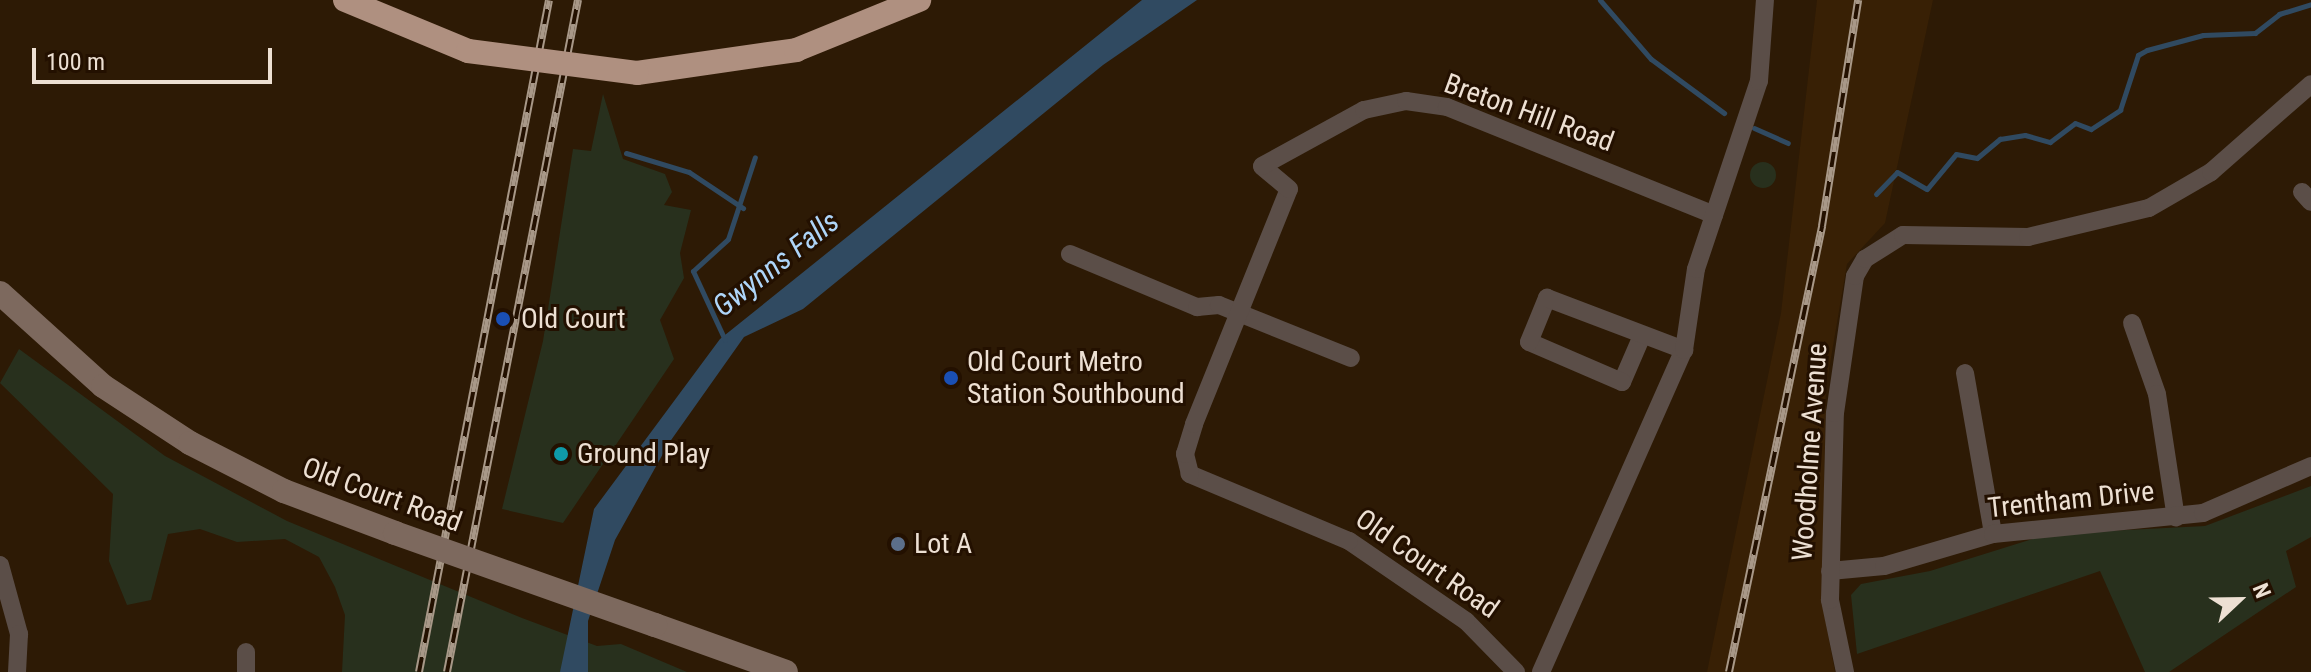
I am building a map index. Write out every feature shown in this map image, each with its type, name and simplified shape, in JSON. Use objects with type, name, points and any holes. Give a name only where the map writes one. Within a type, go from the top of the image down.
[{"type":"highway","points":[[345,0],[468,51],[637,73],[796,50],[919,0]]},
{"type":"main road","name":"Old Court Road","points":[[0,293],[103,386],[190,443],[284,491],[786,672]]},
{"type":"street","points":[[1541,672],[1684,350],[1696,269],[1759,81],[1765,0]]},
{"type":"street","name":"Woodholme Avenue","points":[[1845,672],[1832,624],[1830,571],[1839,372],[1865,259],[1903,235],[2028,237],[2149,208],[2239,151],[2311,84]]},
{"type":"street","name":"Breton Hill Road","points":[[1237,312],[1289,189],[1262,166],[1304,137],[1384,105],[1447,107],[1714,215]]},
{"type":"street","points":[[1070,254],[1197,307],[1237,312],[1351,358]]},
{"type":"street","points":[[1641,338],[1622,382],[1529,342],[1547,298],[1641,338],[1684,350]]},
{"type":"street","name":"Old Court Road","points":[[1237,312],[1185,454],[1190,474],[1349,541],[1466,621],[1516,672]]},
{"type":"street","points":[[2132,323],[2157,394],[2176,518]]},
{"type":"street","points":[[1965,373],[1993,534]]},
{"type":"street","name":"Trentham Drive","points":[[1830,571],[1884,566],[1993,534],[2176,518],[2225,508],[2311,466]]},
{"type":"street","points":[[0,565],[19,634],[17,672]]},
{"type":"street","points":[[246,652],[246,672]]},
{"type":"shaded area","points":[[1817,0],[1933,0],[1885,223],[1847,264],[1826,387],[1822,602],[1835,672],[1707,672],[1781,313]]},
{"type":"green space","points":[[603,94],[623,159],[665,174],[672,192],[664,205],[691,210],[680,253],[684,278],[660,320],[674,359],[563,523],[502,509],[543,341],[573,149],[591,151]]},
{"type":"green space","points":[[1763,162],[1772,166],[1776,175],[1772,184],[1763,188],[1754,184],[1750,175],[1754,166]]},
{"type":"green space","points":[[19,349],[165,456],[287,521],[522,618],[597,646],[621,644],[687,672],[342,672],[345,615],[335,587],[319,557],[285,539],[237,542],[200,529],[168,534],[151,600],[127,605],[109,561],[113,494],[0,383]]},
{"type":"green space","points":[[2311,486],[2311,537],[2286,551],[2296,587],[2169,672],[2145,672],[2100,571],[1857,654],[1851,595],[1861,584],[1930,571],[2048,534],[2205,526]]},
{"type":"water","name":"Gwynns Falls","points":[[1142,0],[1197,0],[1103,65],[803,309],[744,337],[669,443],[615,540],[588,621],[588,672],[560,672],[594,509],[720,339]]},
{"type":"waterway","points":[[1600,0],[1651,59],[1724,113]]},
{"type":"waterway","points":[[1876,194],[1897,172],[1927,189],[1956,154],[1977,158],[2000,139],[2025,135],[2050,142],[2075,123],[2091,129],[2120,110],[2138,55],[2203,35],[2255,33],[2279,14],[2311,4]]},
{"type":"waterway","points":[[1754,128],[1788,143]]},
{"type":"waterway","points":[[626,153],[689,172],[743,208]]},
{"type":"waterway","points":[[725,340],[693,271],[728,239],[755,157]]},
{"type":"railway","points":[[419,672],[549,0]]},
{"type":"railway","points":[[447,672],[578,0]]},
{"type":"railway","points":[[1729,672],[1822,226],[1858,0]]},
{"type":"place","name":"Old Court","points":[[503,319]]},
{"type":"place","name":"Old Court Metro Station Southbound","points":[[951,378]]},
{"type":"place","name":"Ground Play","points":[[561,454]]},
{"type":"place","name":"Lot A","points":[[898,544]]}]
